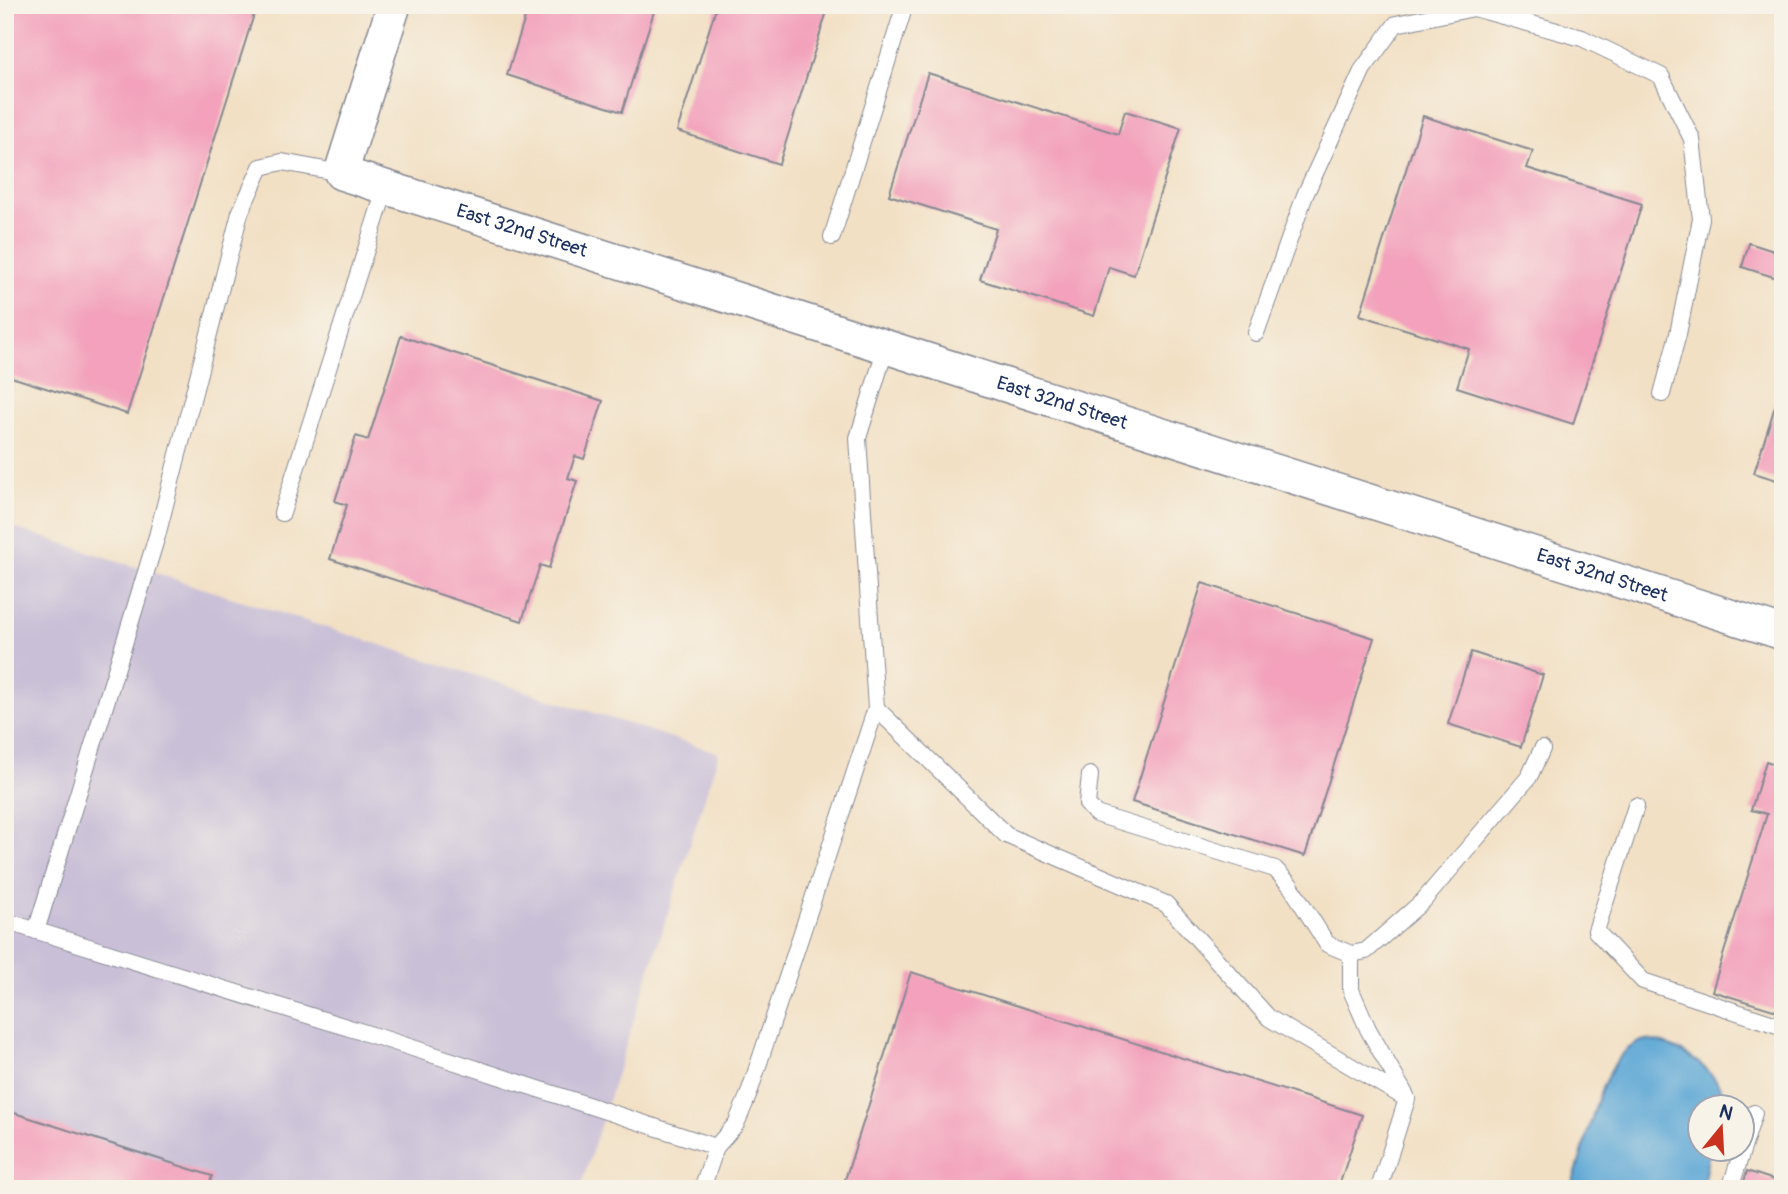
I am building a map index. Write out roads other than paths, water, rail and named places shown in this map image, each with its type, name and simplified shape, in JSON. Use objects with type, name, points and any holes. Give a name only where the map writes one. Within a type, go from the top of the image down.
[{"type":"street","points":[[341,173],[394,5]]},
{"type":"street","name":"East 32nd Street","points":[[341,173],[1783,633]]},
{"type":"lane","points":[[832,237],[905,5]]},
{"type":"lane","points":[[1256,333],[1305,195],[1363,69],[1396,24],[1474,8],[1581,38],[1661,76],[1692,139],[1701,219],[1678,334],[1662,394]]},
{"type":"lane","points":[[36,931],[157,536],[240,213],[261,167],[282,162],[341,173]]},
{"type":"lane","points":[[282,513],[386,187]]},
{"type":"lane","points":[[702,1189],[716,1147],[736,1124],[748,1096],[876,708],[858,438],[886,347]]},
{"type":"lane","points":[[876,708],[1006,835],[1166,904],[1269,1018],[1407,1099]]},
{"type":"lane","points":[[1090,775],[1087,804],[1096,814],[1275,869],[1290,885],[1327,944],[1351,954],[1366,951],[1423,901],[1529,777],[1542,749]]},
{"type":"lane","points":[[1636,806],[1596,930],[1643,981],[1783,1027]]},
{"type":"lane","points":[[5,921],[388,1040],[716,1147]]},
{"type":"lane","points":[[1351,954],[1351,990],[1368,1030],[1407,1099],[1379,1189]]},
{"type":"lane","points":[[1730,1189],[1739,1162]]},
{"type":"water","points":[[1645,1040],[1671,1047],[1696,1061],[1716,1082],[1721,1092],[1686,1092],[1686,1162],[1707,1162],[1702,1189],[1570,1189],[1604,1083],[1615,1063],[1628,1049]]}]
